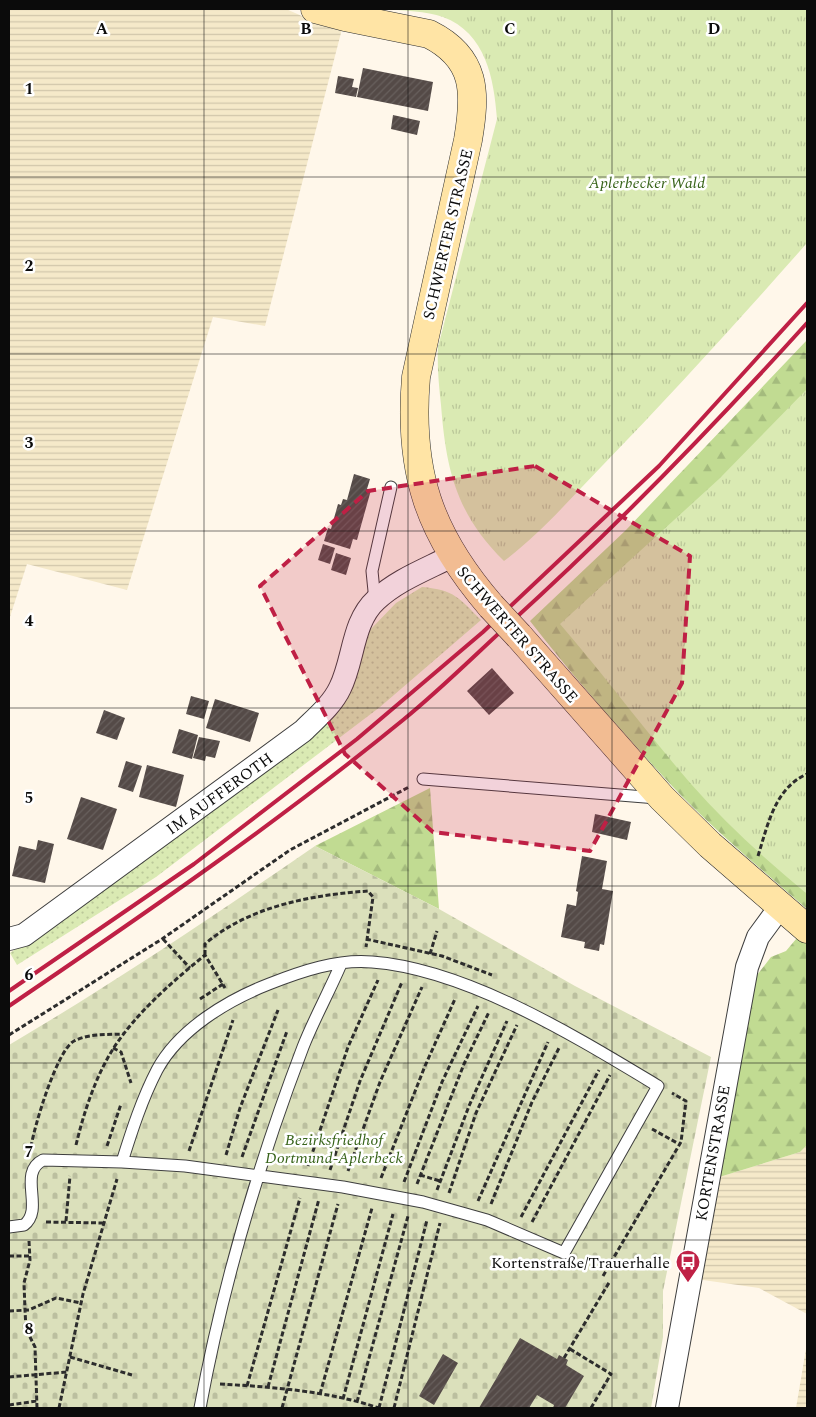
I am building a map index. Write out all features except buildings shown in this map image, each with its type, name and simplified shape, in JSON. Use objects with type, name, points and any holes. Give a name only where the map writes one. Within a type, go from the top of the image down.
[{"type":"street","name":"SCHWERTER STRASSE","points":[[315,9],[429,34],[441,40],[464,63],[471,81],[474,106],[470,132],[416,377],[413,412],[416,459],[423,488],[433,519],[452,556],[466,577],[491,606],[662,798],[710,845],[807,929]]},
{"type":"street","name":"IM AUFFEROTH","points":[[9,939],[24,935],[303,731],[322,713],[340,688],[362,619],[375,601],[392,587],[452,556]]},
{"type":"street","name":"KORTENSTRASSE","points":[[667,1408],[747,967],[758,937],[780,907]]},
{"type":"lane","points":[[375,601],[372,571],[391,487]]},
{"type":"lane","points":[[423,779],[662,798]]},
{"type":"lane","points":[[9,1227],[24,1225],[28,1222],[31,1210],[31,1173],[35,1164],[43,1160],[122,1162],[237,1172],[323,1184],[432,1204],[485,1219],[564,1253],[658,1086],[567,1031],[496,998],[426,971],[365,962],[341,964],[308,969],[243,994],[205,1018],[181,1040],[158,1068],[140,1109],[122,1162]]},
{"type":"lane","points":[[200,1408],[222,1299],[257,1175],[304,1046],[341,964]]},
{"type":"path","points":[[751,881],[767,824],[778,800],[794,780],[807,774]]},
{"type":"path","points":[[9,1035],[162,939],[290,850],[423,779]]},
{"type":"path","points":[[231,1000],[205,955],[204,944],[217,933],[250,917],[304,898],[368,892],[374,897],[365,962]]},
{"type":"path","points":[[426,971],[437,931]]},
{"type":"path","points":[[162,939],[190,968]]},
{"type":"path","points":[[66,1221],[72,1160],[89,1100],[113,1048],[124,1034],[205,955]]},
{"type":"path","points":[[248,1386],[303,1181],[348,1047],[385,964]]},
{"type":"path","points":[[268,1387],[323,1184],[360,1081],[409,967]]},
{"type":"path","points":[[320,1394],[376,1193],[392,1146],[462,985]]},
{"type":"path","points":[[185,1166],[203,1104],[243,994]]},
{"type":"path","points":[[343,1399],[398,1197],[442,1082],[485,994]]},
{"type":"path","points":[[357,1402],[420,1175],[464,1064],[496,998]]},
{"type":"path","points":[[204,1383],[268,1387],[320,1394],[380,1408],[432,1204],[440,1181],[469,1106],[519,1009]]},
{"type":"path","points":[[394,1408],[444,1207],[476,1113],[519,1009]]},
{"type":"path","points":[[222,1171],[240,1108],[278,1010]]},
{"type":"path","points":[[472,1216],[555,1026]]},
{"type":"path","points":[[237,1172],[287,1031]]},
{"type":"path","points":[[485,1219],[532,1102],[567,1031]]},
{"type":"path","points":[[35,1164],[30,1152],[33,1130],[61,1056],[72,1041],[90,1035],[124,1034]]},
{"type":"path","points":[[113,1048],[121,1052],[128,1078],[131,1081]]},
{"type":"path","points":[[519,1233],[606,1055]]},
{"type":"path","points":[[519,1233],[617,1061]]},
{"type":"path","points":[[603,1276],[680,1144],[686,1101],[658,1086]]},
{"type":"path","points":[[639,1121],[680,1144]]},
{"type":"path","points":[[59,1408],[81,1303],[122,1162]]},
{"type":"path","points":[[420,1175],[440,1181]]},
{"type":"path","points":[[38,1408],[35,1378],[38,1374],[35,1347],[26,1329],[24,1283],[29,1270],[30,1256],[28,1222],[104,1223]]},
{"type":"path","points":[[9,1256],[30,1256]]},
{"type":"path","points":[[564,1358],[610,1281]]},
{"type":"path","points":[[9,1311],[25,1310],[56,1298],[81,1303]]},
{"type":"path","points":[[570,1349],[612,1374],[591,1408]]},
{"type":"path","points":[[70,1357],[132,1375]]},
{"type":"path","points":[[9,1377],[66,1372]]},
{"type":"path","points":[[9,1405],[37,1401]]},
{"type":"highlighted area","points":[[535,466],[690,556],[682,683],[590,851],[433,832],[345,754],[260,586],[368,491]]},
{"type":"shaded area","points":[[9,9],[286,9],[320,24],[342,29],[265,326],[213,317],[127,590],[27,564],[9,620]]},
{"type":"shaded area","points":[[807,1145],[807,1314],[759,1288],[696,1279],[713,1179],[800,1152]]},
{"type":"shaded area","points":[[807,1343],[807,1408],[796,1408]]},
{"type":"green space","name":"Aplerbecker Wald","points":[[386,9],[807,9],[807,243],[706,356],[628,439],[542,528],[504,561],[475,526],[464,508],[456,489],[446,450],[438,362],[438,347],[497,119],[490,73],[478,46],[458,24],[443,17],[429,14]]},
{"type":"green space","points":[[807,340],[807,909],[721,834],[672,786],[599,705],[530,621],[626,530]]},
{"type":"green space","points":[[807,389],[807,894],[776,868],[704,799],[560,624],[719,479]]},
{"type":"green space","points":[[422,587],[442,590],[456,596],[481,620],[380,707],[156,877],[17,965],[10,953],[330,717],[352,686],[370,630],[396,603]]},
{"type":"green space","points":[[430,788],[439,909],[315,846]]},
{"type":"green space","name":"Bezirksfriedhof Dortmund-Aplerbeck","points":[[315,846],[439,909],[575,986],[711,1057],[663,1291],[663,1337],[651,1408],[9,1408],[9,1045],[164,948]]},
{"type":"green space","points":[[807,926],[807,1145],[800,1152],[713,1179],[754,979],[771,957],[786,951]]},
{"type":"railway","points":[[9,991],[194,864],[357,739],[483,632],[659,466],[807,303]]},
{"type":"railway","points":[[9,1006],[258,832],[417,709],[624,515],[699,439],[807,323]]},
{"type":"place","name":"Kortenstraße/Trauerhalle","points":[[688,1283]]}]
